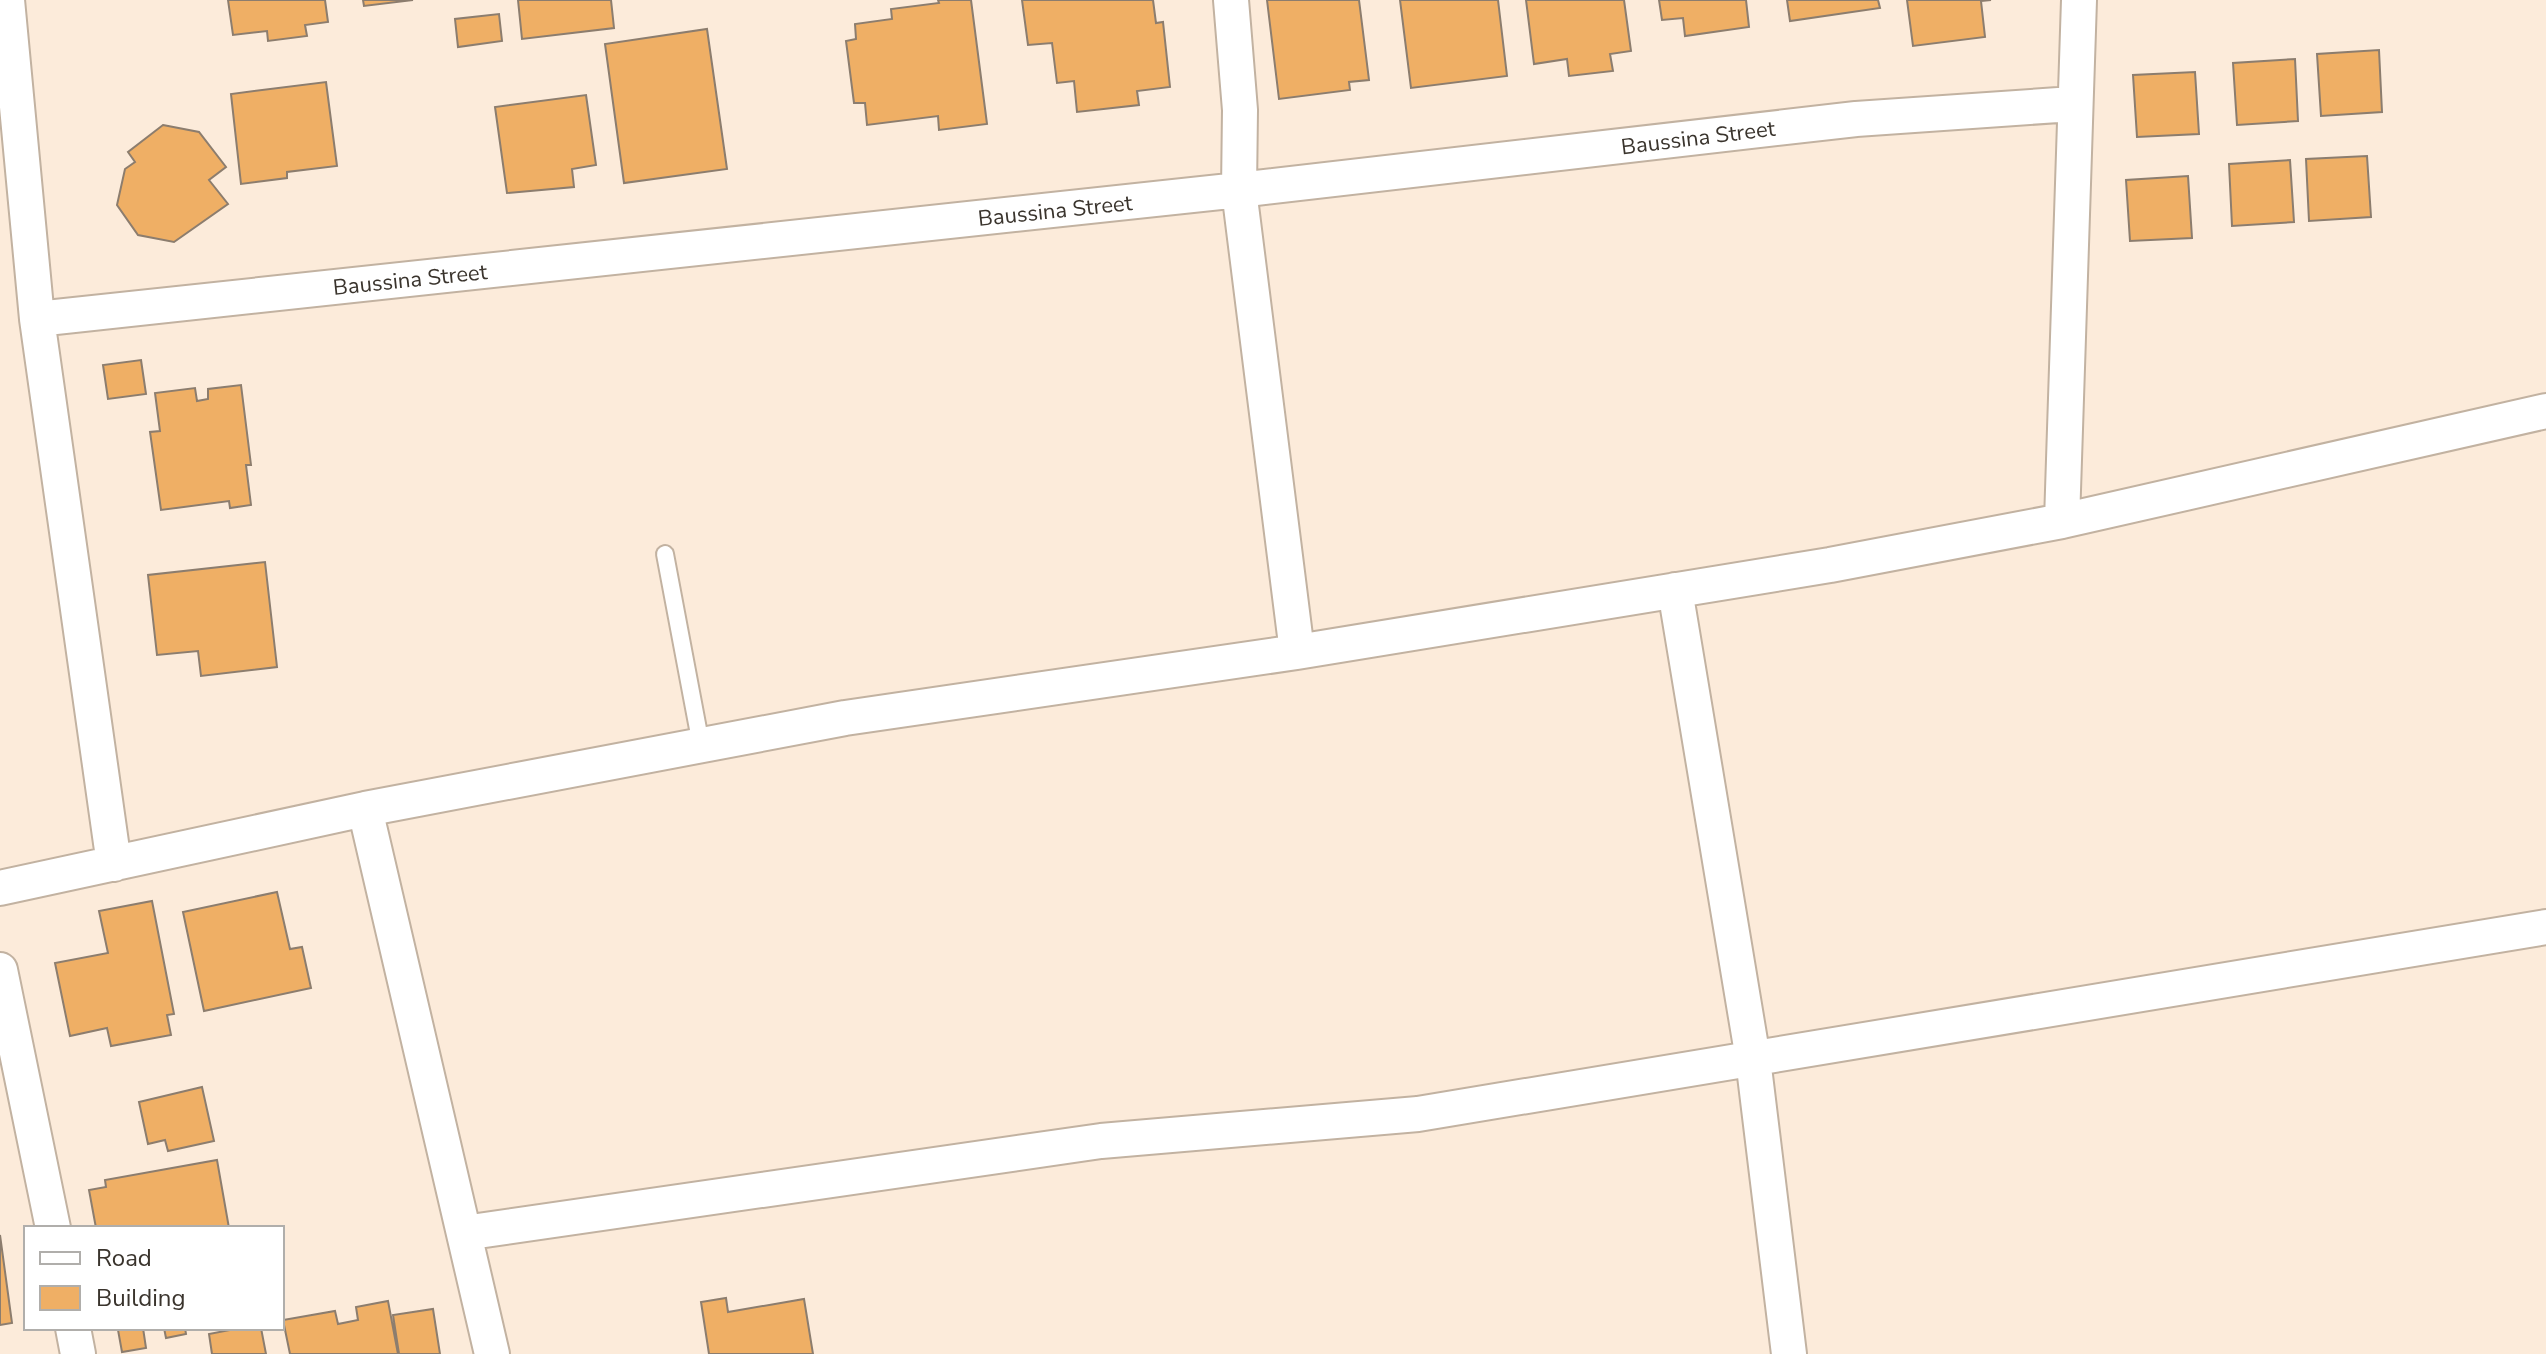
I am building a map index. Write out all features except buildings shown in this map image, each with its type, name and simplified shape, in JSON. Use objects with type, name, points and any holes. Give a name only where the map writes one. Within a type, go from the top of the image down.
[{"type":"street","points":[[7,0],[37,319],[114,864]]},
{"type":"street","points":[[1231,0],[1240,110],[1239,190],[1297,652]]},
{"type":"street","points":[[2062,521],[2073,104],[2079,0]]},
{"type":"street","name":"Baussina Street","points":[[37,319],[1239,190],[1856,119],[2073,104]]},
{"type":"street","points":[[0,888],[365,809],[845,718],[1297,652],[1675,590],[2062,521],[2546,411]]},
{"type":"street","points":[[1675,590],[1753,1059],[1789,1354]]},
{"type":"street","points":[[365,809],[492,1354]]},
{"type":"street","points":[[464,1233],[1101,1141],[1418,1114],[2546,927]]},
{"type":"street","points":[[0,970],[53,1226]]},
{"type":"street","points":[[73,1330],[78,1354]]},
{"type":"lane","points":[[665,554],[701,745]]}]
